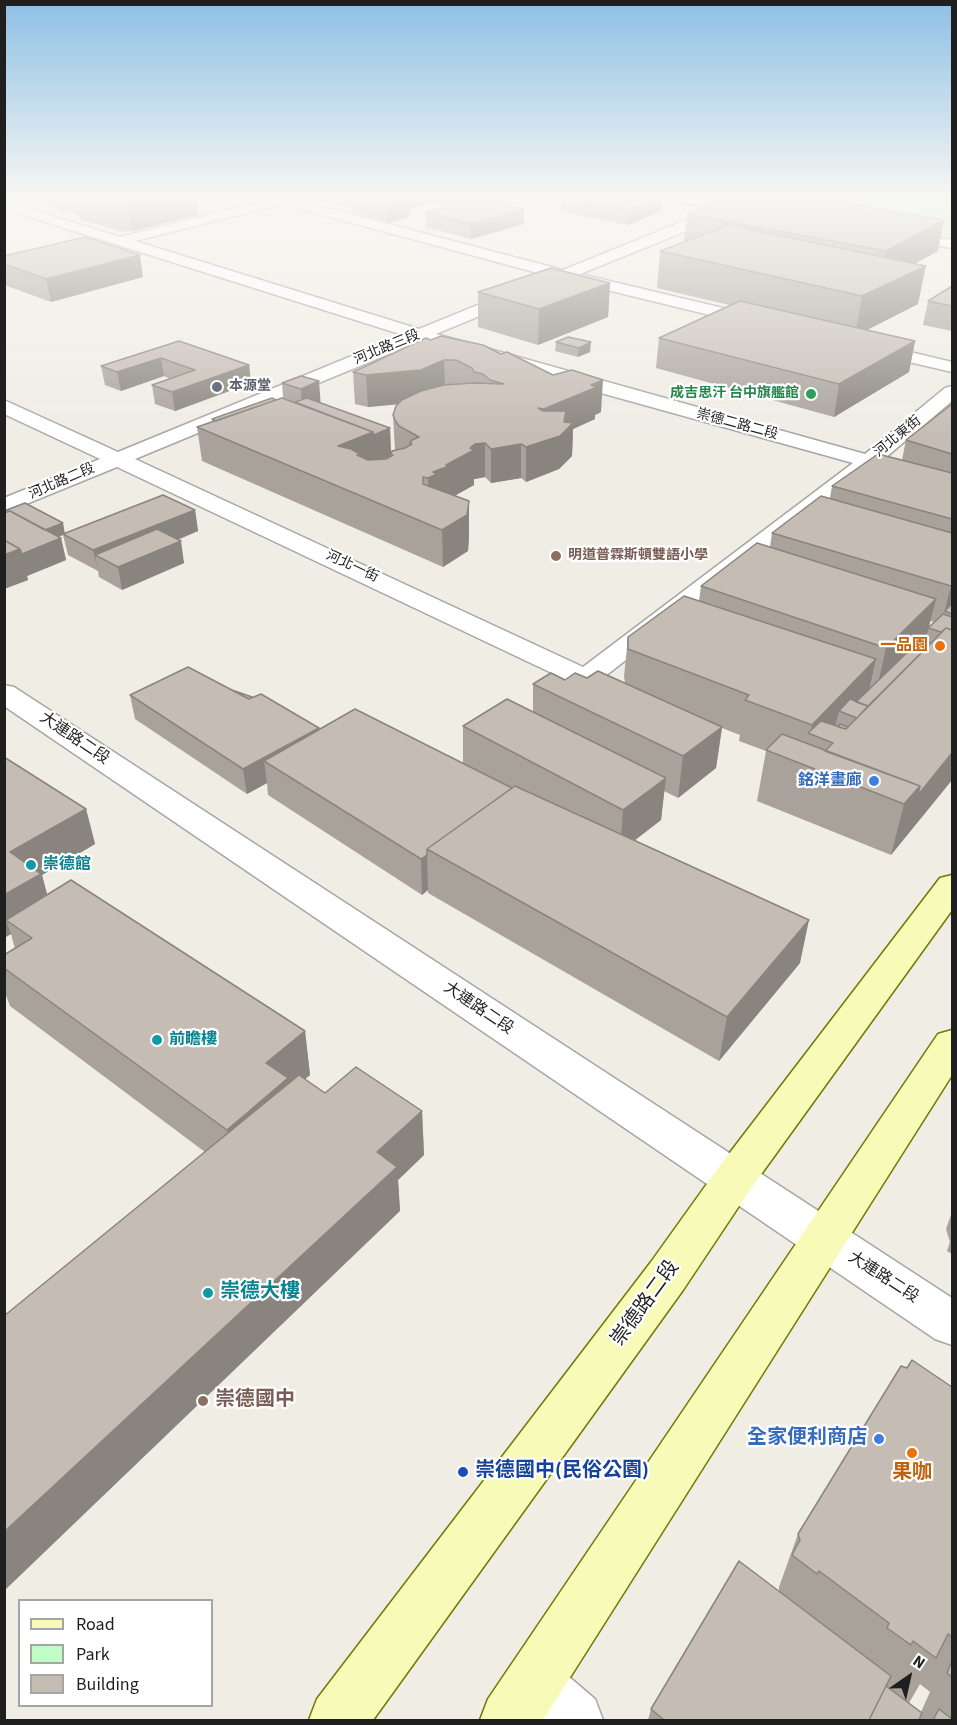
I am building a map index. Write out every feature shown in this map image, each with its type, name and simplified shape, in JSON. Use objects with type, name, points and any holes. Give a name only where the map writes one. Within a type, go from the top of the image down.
[{"type":"main road","name":"崇德路二段","points":[[338,1720],[667,1276],[734,1179],[952,886]]},
{"type":"main road","points":[[521,1702],[952,1044]]},
{"type":"street","name":"崇德二路二段","points":[[239,278],[420,335],[869,461],[952,489]]},
{"type":"street","name":"河北路三段","points":[[120,458],[558,278]]},
{"type":"street","points":[[574,278],[776,326]]},
{"type":"street","points":[[857,345],[952,368]]},
{"type":"street","name":"河北東街","points":[[585,678],[869,461],[952,392]]},
{"type":"street","name":"河北一街","points":[[4,406],[120,458],[585,678]]},
{"type":"street","name":"河北路二段","points":[[4,506],[120,458]]},
{"type":"street","name":"大連路二段","points":[[4,693],[952,1324]]},
{"type":"street","points":[[521,1702],[574,1720]]},
{"type":"building","points":[[522,278],[588,278],[610,283],[539,309],[478,292]]},
{"type":"building","points":[[779,278],[901,278],[862,296]]},
{"type":"building","points":[[952,286],[952,306],[928,301]]},
{"type":"building","points":[[740,301],[915,341],[839,384],[659,338]]},
{"type":"building","points":[[441,336],[483,345],[501,354],[507,352],[553,375],[572,370],[603,380],[591,385],[597,387],[544,409],[538,408],[543,411],[566,411],[564,422],[573,423],[560,436],[526,447],[521,444],[491,449],[485,443],[475,444],[470,448],[474,450],[446,465],[449,466],[433,472],[437,474],[428,478],[423,477],[423,484],[469,501],[467,515],[442,530],[197,427],[282,398],[373,432],[338,446],[351,449],[368,460],[386,459],[393,455],[390,454],[392,451],[405,448],[412,444],[410,443],[412,440],[419,437],[399,426],[395,420],[393,415],[396,406],[402,400],[421,391],[444,385],[504,384],[474,372],[472,368],[456,360],[444,360],[421,370],[366,375],[353,372],[426,338],[431,340]]},
{"type":"building","points":[[568,337],[591,342],[579,348],[556,342]]},
{"type":"building","points":[[179,341],[249,365],[172,392],[152,385],[195,370],[161,358],[117,372],[101,366]]},
{"type":"building","points":[[301,376],[319,381],[301,389],[282,383]]},
{"type":"building","points":[[272,398],[276,400],[216,421],[212,419]]},
{"type":"building","points":[[307,398],[390,428],[374,435],[373,432],[295,402]]},
{"type":"building","points":[[952,404],[952,454],[906,440]]},
{"type":"building","points":[[878,454],[952,473],[952,519],[832,486]]},
{"type":"building","points":[[163,495],[195,510],[93,550],[63,534]]},
{"type":"building","points":[[821,496],[952,533],[952,585],[772,533]]},
{"type":"building","points":[[25,503],[63,523],[45,530],[10,511],[4,513],[4,511]]},
{"type":"building","points":[[10,511],[61,538],[22,554],[20,549],[4,540],[4,513]]},
{"type":"building","points":[[157,529],[181,541],[118,567],[95,555]]},
{"type":"building","points":[[4,540],[20,549],[4,555]]},
{"type":"building","points":[[757,543],[936,599],[886,648],[701,586]]},
{"type":"building","points":[[684,596],[876,659],[812,725],[745,700],[749,695],[628,649],[628,637]]},
{"type":"building","points":[[952,603],[952,614],[945,611]]},
{"type":"building","points":[[943,614],[952,617],[952,630],[946,628],[941,632],[928,628]]},
{"type":"building","points":[[946,628],[952,630],[952,753],[918,795],[920,786],[825,751],[833,743],[808,733],[821,721],[846,729]]},
{"type":"building","points":[[919,641],[931,643],[868,706],[856,702]]},
{"type":"building","points":[[188,667],[249,699],[261,694],[319,728],[243,769],[130,695]]},
{"type":"building","points":[[598,671],[722,727],[683,756],[533,684],[551,673],[565,680],[575,673],[587,678]]},
{"type":"building","points":[[232,690],[252,697],[249,699]]},
{"type":"building","points":[[507,699],[666,778],[623,810],[463,726]]},
{"type":"building","points":[[850,699],[868,706],[857,718],[839,711]]},
{"type":"building","points":[[355,709],[512,788],[427,849],[427,855],[421,859],[264,761]]},
{"type":"building","points":[[840,724],[848,727],[846,729],[838,727]]},
{"type":"building","points":[[782,734],[920,786],[904,804],[766,750]]},
{"type":"building","points":[[4,757],[86,809],[10,852],[41,874],[4,895]]},
{"type":"building","points":[[515,786],[809,920],[727,1017],[427,849]]},
{"type":"building","name":"前瞻樓","points":[[71,880],[305,1031],[266,1063],[288,1078],[227,1130],[4,968],[4,955],[32,938],[6,920]]},
{"type":"building","name":"崇德大樓","points":[[356,1067],[422,1111],[377,1152],[397,1167],[4,1532],[4,1316],[299,1075],[325,1093]]},
{"type":"building","points":[[912,1360],[952,1387],[952,1637],[948,1634],[936,1658],[913,1641],[911,1645],[887,1628],[889,1623],[819,1571],[817,1574],[792,1555],[800,1540],[798,1534],[901,1366],[907,1368]]},
{"type":"building","points":[[739,1561],[891,1676],[869,1720],[664,1720],[651,1709]]},
{"type":"building","points":[[952,1661],[952,1677],[947,1673]]},
{"type":"building","points":[[886,1686],[922,1713],[919,1720],[869,1720]]},
{"type":"building","points":[[939,1709],[952,1719],[952,1720],[933,1720]]},
{"type":"place","name":"本源堂","points":[[217,387]]},
{"type":"place","name":"成吉思汗 台中旗艦館","points":[[811,394]]},
{"type":"place","name":"明道普霖斯頓雙語小學","points":[[556,556]]},
{"type":"place","name":"一品園","points":[[940,646]]},
{"type":"place","name":"銘洋畫廊","points":[[874,781]]},
{"type":"place","name":"崇德館","points":[[31,865]]},
{"type":"place","name":"前瞻樓","points":[[157,1040]]},
{"type":"place","name":"崇德大樓","points":[[208,1293]]},
{"type":"place","name":"崇德國中","points":[[203,1401]]},
{"type":"place","name":"全家便利商店","points":[[879,1439]]},
{"type":"place","name":"果咖","points":[[912,1453]]},
{"type":"place","name":"崇德國中(民俗公園)","points":[[463,1472]]}]
